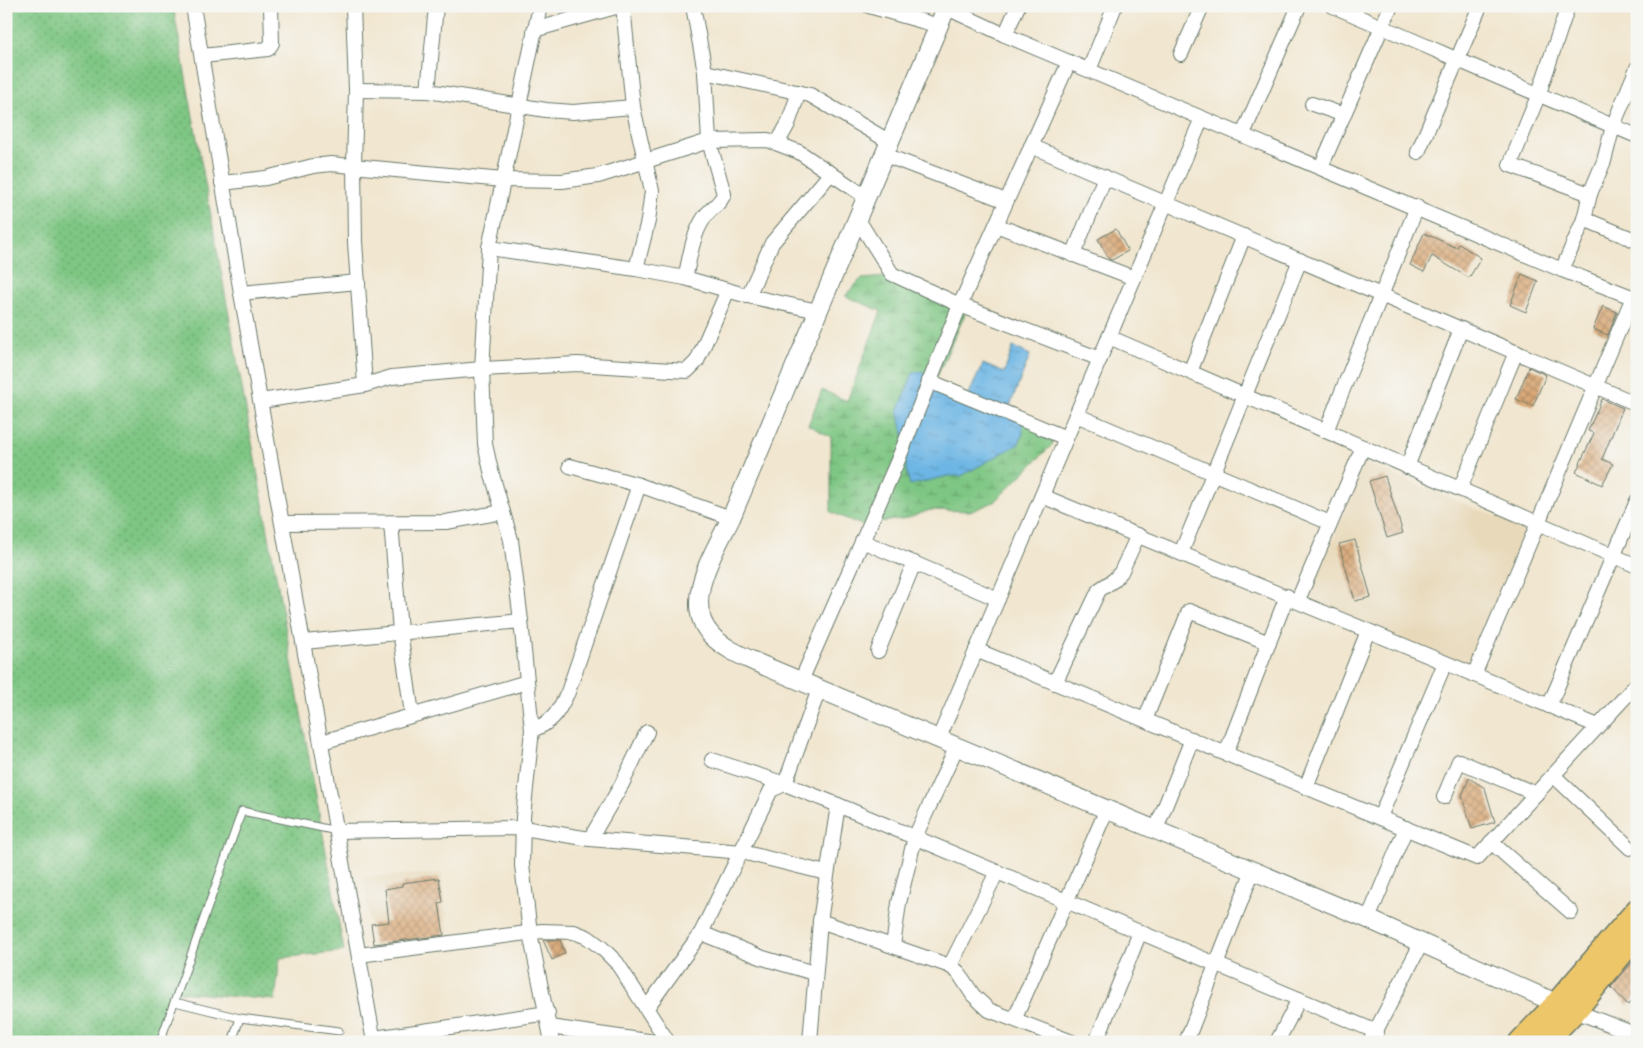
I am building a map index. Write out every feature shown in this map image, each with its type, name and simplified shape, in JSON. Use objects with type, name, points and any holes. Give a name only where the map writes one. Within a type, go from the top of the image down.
[{"type":"main road","points":[[1545,1042],[1565,1007],[1637,910]]},
{"type":"main road","points":[[1520,1042],[1565,1007],[1637,935]]},
{"type":"street","points":[[193,6],[241,293],[374,1040],[548,1013]]},
{"type":"street","points":[[202,56],[268,50],[272,43],[271,6]]},
{"type":"street","points":[[354,6],[356,90],[354,165],[358,282],[365,385]]},
{"type":"street","points":[[428,91],[436,6]]},
{"type":"street","points":[[540,6],[489,248],[482,369],[485,444],[512,540],[521,621],[532,730],[522,865],[530,933],[548,1013],[552,1042]]},
{"type":"street","points":[[534,30],[621,6],[634,107],[652,191],[652,203],[636,269]]},
{"type":"street","points":[[685,278],[698,228],[710,209],[721,202],[724,194],[709,141],[705,72],[692,6]]},
{"type":"street","points":[[869,6],[939,26]]},
{"type":"street","points":[[1005,35],[1018,6]]},
{"type":"street","points":[[1089,70],[1116,6]]},
{"type":"street","points":[[1181,54],[1202,6]]},
{"type":"street","points":[[1243,134],[1300,6]]},
{"type":"street","points":[[1333,6],[1458,59],[1538,96],[1637,136]]},
{"type":"street","points":[[1321,167],[1391,6]]},
{"type":"street","points":[[1418,152],[1480,6]]},
{"type":"street","points":[[1568,6],[1538,96],[1510,165],[1590,194]]},
{"type":"street","points":[[1474,675],[1635,298],[1562,270],[1005,35],[947,7],[700,588],[700,603],[705,625],[713,637],[732,651],[819,689],[1368,918],[1565,1007],[1637,1035]]},
{"type":"street","points":[[801,681],[862,541],[960,305],[1069,62]]},
{"type":"street","points":[[705,72],[810,95],[887,148],[1006,202]]},
{"type":"street","points":[[1562,270],[1584,219],[1590,194],[1604,161],[1613,126],[1636,74]]},
{"type":"street","points":[[356,90],[428,91],[519,104],[546,110],[574,112],[634,107]]},
{"type":"street","points":[[778,142],[788,124],[799,92]]},
{"type":"street","points":[[1312,104],[1344,116]]},
{"type":"street","points":[[939,738],[1202,118]]},
{"type":"street","points":[[222,184],[266,178],[313,166],[354,165],[503,180],[562,180],[598,176],[709,141],[768,140],[778,142],[799,152],[866,197]]},
{"type":"street","points":[[1031,146],[1637,404]]},
{"type":"street","points":[[748,296],[772,243],[831,172]]},
{"type":"street","points":[[1073,255],[1106,177]]},
{"type":"street","points":[[1326,431],[1416,207]]},
{"type":"street","points":[[857,218],[892,274],[960,305],[1100,358]]},
{"type":"street","points":[[1584,219],[1637,241]]},
{"type":"street","points":[[996,225],[1134,278]]},
{"type":"street","points":[[1190,372],[1244,236]]},
{"type":"street","points":[[489,248],[685,278],[748,296],[818,311]]},
{"type":"street","points":[[1181,553],[1300,260]]},
{"type":"street","points":[[241,293],[358,282]]},
{"type":"street","points":[[261,401],[365,385],[392,378],[482,369],[577,364],[688,372],[697,361],[728,290]]},
{"type":"street","points":[[1408,467],[1460,329]]},
{"type":"street","points":[[1109,337],[1637,566]]},
{"type":"street","points":[[1460,489],[1516,352]]},
{"type":"street","points":[[929,381],[1066,438]]},
{"type":"street","points":[[1076,415],[1330,523]]},
{"type":"street","points":[[1226,753],[1269,644],[1330,523],[1363,447]]},
{"type":"street","points":[[570,466],[639,484],[730,518]]},
{"type":"street","points":[[532,730],[547,725],[556,715],[568,692],[639,484]]},
{"type":"street","points":[[1042,496],[1598,726]]},
{"type":"street","points":[[1549,706],[1637,501]]},
{"type":"street","points":[[282,523],[446,522],[503,512]]},
{"type":"street","points":[[391,523],[400,631],[412,714]]},
{"type":"street","points":[[1056,683],[1099,590],[1114,580],[1121,572],[1138,535]]},
{"type":"street","points":[[862,541],[998,599]]},
{"type":"street","points":[[878,651],[914,563]]},
{"type":"street","points":[[1146,720],[1189,611],[1269,644]]},
{"type":"street","points":[[304,642],[400,631],[521,621]]},
{"type":"street","points":[[1306,787],[1368,631]]},
{"type":"street","points":[[976,650],[1477,858],[1637,684]]},
{"type":"street","points":[[1380,817],[1445,663]]},
{"type":"street","points":[[322,742],[412,714],[527,682]]},
{"type":"street","points":[[646,1009],[701,933],[772,790],[785,784],[819,689]]},
{"type":"street","points":[[590,840],[622,784],[647,732]]},
{"type":"street","points":[[1156,829],[1192,739]]},
{"type":"street","points":[[893,946],[899,903],[915,838],[957,746]]},
{"type":"street","points":[[712,760],[785,784],[838,805],[1299,999],[1373,1037],[1422,942]]},
{"type":"street","points":[[1444,797],[1459,761],[1536,794]]},
{"type":"street","points":[[1553,775],[1630,848]]},
{"type":"street","points":[[812,1041],[814,974],[826,873],[838,805]]},
{"type":"street","points":[[1014,1018],[1107,809]]},
{"type":"street","points":[[337,831],[524,828],[590,840],[742,852],[826,873]]},
{"type":"street","points":[[1368,918],[1406,828]]},
{"type":"street","points":[[1492,842],[1571,912]]},
{"type":"street","points":[[1186,1042],[1253,870]]},
{"type":"street","points":[[950,966],[997,872]]},
{"type":"street","points":[[820,921],[950,966],[958,972],[981,1003],[989,1010],[1014,1018],[1046,1037],[1069,1041]]},
{"type":"street","points":[[359,955],[562,930],[587,937],[617,963],[668,1042]]},
{"type":"street","points":[[1096,1042],[1140,932]]},
{"type":"street","points":[[701,933],[763,958],[814,974]]},
{"type":"street","points":[[1277,1042],[1299,999]]},
{"type":"street","points":[[550,1027],[654,1042]]},
{"type":"lane","points":[[160,1042],[242,812],[337,831]]},
{"type":"lane","points":[[175,1002],[240,1018],[338,1031]]},
{"type":"lane","points":[[232,1042],[240,1018]]},
{"type":"shaded area","points":[[1364,463],[1525,528],[1470,667],[1308,602]]},
{"type":"shaded area","points":[[441,873],[449,940],[373,949],[364,877]]},
{"type":"green space","points":[[6,6],[173,6],[344,951],[280,958],[275,1000],[169,991],[156,1042],[6,1042]]},
{"type":"green space","points":[[886,277],[965,314],[935,381],[968,396],[983,364],[1004,373],[1013,347],[1030,355],[1009,408],[1054,429],[1052,445],[994,502],[972,511],[930,510],[908,518],[861,525],[831,512],[831,437],[808,425],[822,390],[847,401],[881,311],[845,296],[861,279]]},
{"type":"water","points":[[1013,347],[1030,355],[1009,408],[1022,414],[1023,433],[1019,444],[961,476],[948,476],[910,485],[906,469],[904,438],[898,411],[913,373],[922,371],[934,381],[968,396],[983,364],[1004,373]]},
{"type":"building","points":[[1116,229],[1128,251],[1112,260],[1109,259],[1098,239]]},
{"type":"building","points":[[1424,233],[1457,248],[1459,244],[1481,258],[1469,278],[1432,256],[1424,272],[1410,265]]},
{"type":"building","points":[[1522,274],[1538,281],[1526,312],[1510,305]]},
{"type":"building","points":[[1603,306],[1617,312],[1608,335],[1593,329]]},
{"type":"building","points":[[1529,367],[1546,375],[1533,406],[1516,399]]},
{"type":"building","points":[[1602,399],[1623,408],[1602,459],[1613,464],[1602,485],[1576,472],[1594,433],[1588,431]]},
{"type":"building","points":[[1385,476],[1403,533],[1387,538],[1369,481]]},
{"type":"building","points":[[1355,540],[1371,597],[1355,601],[1339,544]]},
{"type":"building","points":[[1469,778],[1485,788],[1495,822],[1472,829],[1462,796]]},
{"type":"building","points":[[439,878],[443,902],[439,903],[444,935],[374,944],[371,924],[389,922],[385,889],[402,886],[402,883]]},
{"type":"building","points":[[543,940],[560,940],[565,953],[552,960]]},
{"type":"building","points":[[1637,957],[1637,996],[1628,1005],[1611,987]]}]
